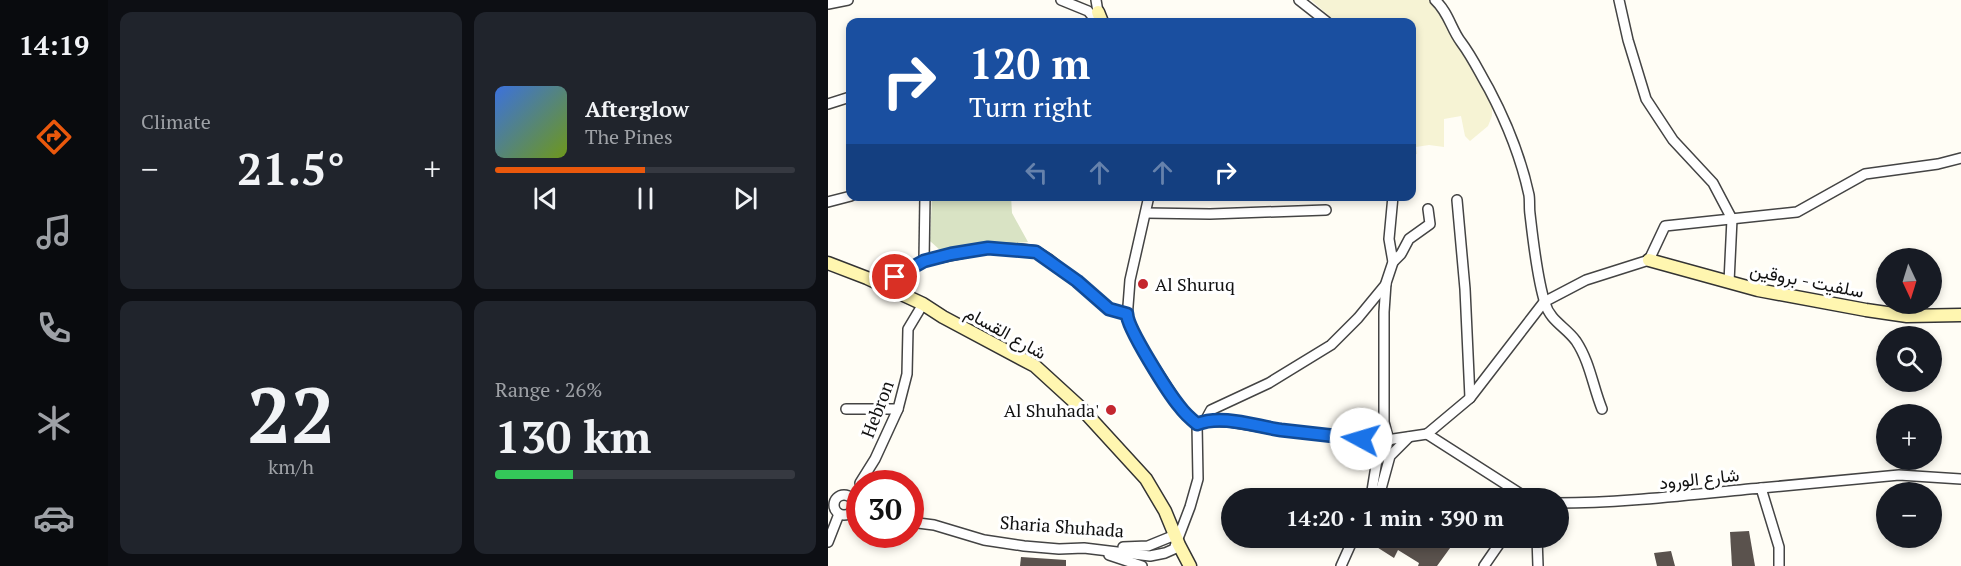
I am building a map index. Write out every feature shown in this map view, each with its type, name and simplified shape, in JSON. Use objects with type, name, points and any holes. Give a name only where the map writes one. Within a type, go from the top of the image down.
[{"type":"main road","name":"سلفيت - بروقين","points":[[1649,260],[1758,290],[1907,316],[1961,315]]},
{"type":"main road","name":"شارع القسام","points":[[828,263],[883,289],[1030,369],[1078,412],[1142,482],[1190,566]]},
{"type":"main road","name":"شارع القسام","points":[[828,268],[923,304],[942,317],[1035,366],[1081,408],[1146,479],[1165,511],[1174,540]]},
{"type":"main road","points":[[1174,540],[1183,566]]},
{"type":"street","points":[[828,4],[848,0]]},
{"type":"street","points":[[1062,0],[1098,14]]},
{"type":"street","points":[[1299,0],[1322,18]]},
{"type":"street","points":[[1436,0],[1479,69],[1498,104],[1514,142],[1529,197],[1544,302],[1551,317],[1566,328],[1577,342],[1586,359],[1602,409]]},
{"type":"street","points":[[1619,0],[1630,49],[1646,99],[1673,140],[1713,183],[1732,219],[1729,282]]},
{"type":"street","points":[[828,104],[846,98]]},
{"type":"street","points":[[1148,201],[1130,280],[1127,319],[1138,342],[1180,407],[1201,423],[1231,422],[1280,430],[1385,441],[1427,434],[1470,398],[1544,302],[1586,280],[1649,260],[1665,226],[1797,212],[1865,174],[1938,164],[1961,158]]},
{"type":"street","points":[[828,202],[846,197]]},
{"type":"street","points":[[924,261],[925,201]]},
{"type":"street","points":[[1373,488],[1385,441],[1386,284],[1393,262],[1389,238],[1392,201]]},
{"type":"street","points":[[1457,201],[1465,289],[1470,398]]},
{"type":"street","points":[[1393,262],[1401,254],[1409,239],[1430,224],[1428,209]]},
{"type":"street","points":[[1146,213],[1200,214],[1326,210]]},
{"type":"street","points":[[883,289],[895,277],[924,261],[988,248],[1036,252],[1068,273],[1109,309],[1127,314]]},
{"type":"street","points":[[1174,540],[1198,478],[1201,423],[1211,410],[1269,383],[1331,345],[1358,318],[1386,284]]},
{"type":"street","name":"Hebron","points":[[868,470],[897,409],[907,374],[908,329],[920,309]]},
{"type":"street","points":[[846,409],[897,409]]},
{"type":"street","points":[[1427,434],[1511,488]]},
{"type":"street","points":[[1381,488],[1390,456],[1409,437]]},
{"type":"street","points":[[1761,488],[1899,475],[1961,479]]},
{"type":"street","name":"شارع الورود","points":[[1569,503],[1645,500],[1761,488],[1779,547],[1779,566]]},
{"type":"street","points":[[828,542],[833,505],[843,495],[846,498]]},
{"type":"street","points":[[833,505],[846,515]]},
{"type":"street","name":"Sharia Shuhada","points":[[924,522],[944,524],[985,537],[1059,546],[1100,545],[1134,548],[1174,540]]},
{"type":"street","name":"Sharia Shuhada","points":[[924,523],[984,540],[1150,556],[1165,554],[1174,540]]},
{"type":"street","points":[[1083,548],[1142,566]]},
{"type":"street","points":[[1341,566],[1349,548]]},
{"type":"street","points":[[1484,566],[1496,548]]},
{"type":"street","points":[[1537,548],[1538,566]]},
{"type":"shaded area","points":[[1311,0],[1429,0],[1450,27],[1456,43],[1465,54],[1489,98],[1492,116],[1488,126],[1470,141],[1465,136],[1461,116],[1444,119],[1444,147],[1429,145],[1416,147],[1416,18],[1331,18]]},
{"type":"green space","points":[[932,201],[1011,201],[1012,213],[1028,242],[940,250],[930,241]]},
{"type":"building","points":[[1749,531],[1755,566],[1732,566],[1730,532]]},
{"type":"building","points":[[1378,548],[1450,548],[1437,566],[1418,566],[1419,563],[1398,550],[1394,558]]},
{"type":"building","points":[[1671,551],[1675,566],[1657,566],[1654,553]]},
{"type":"building","points":[[1021,557],[1066,560],[1066,566],[1020,566]]},
{"type":"place","name":"Al Shuruq","points":[[1143,284]]},
{"type":"place","name":"Al Shuhada'","points":[[1111,410]]},
{"type":"route","points":[[895,277],[924,261],[951,254],[988,248],[1036,252],[1049,259],[1109,309],[1127,314],[1127,319],[1138,342],[1180,407],[1197,424],[1205,421],[1231,422],[1361,439]]}]
